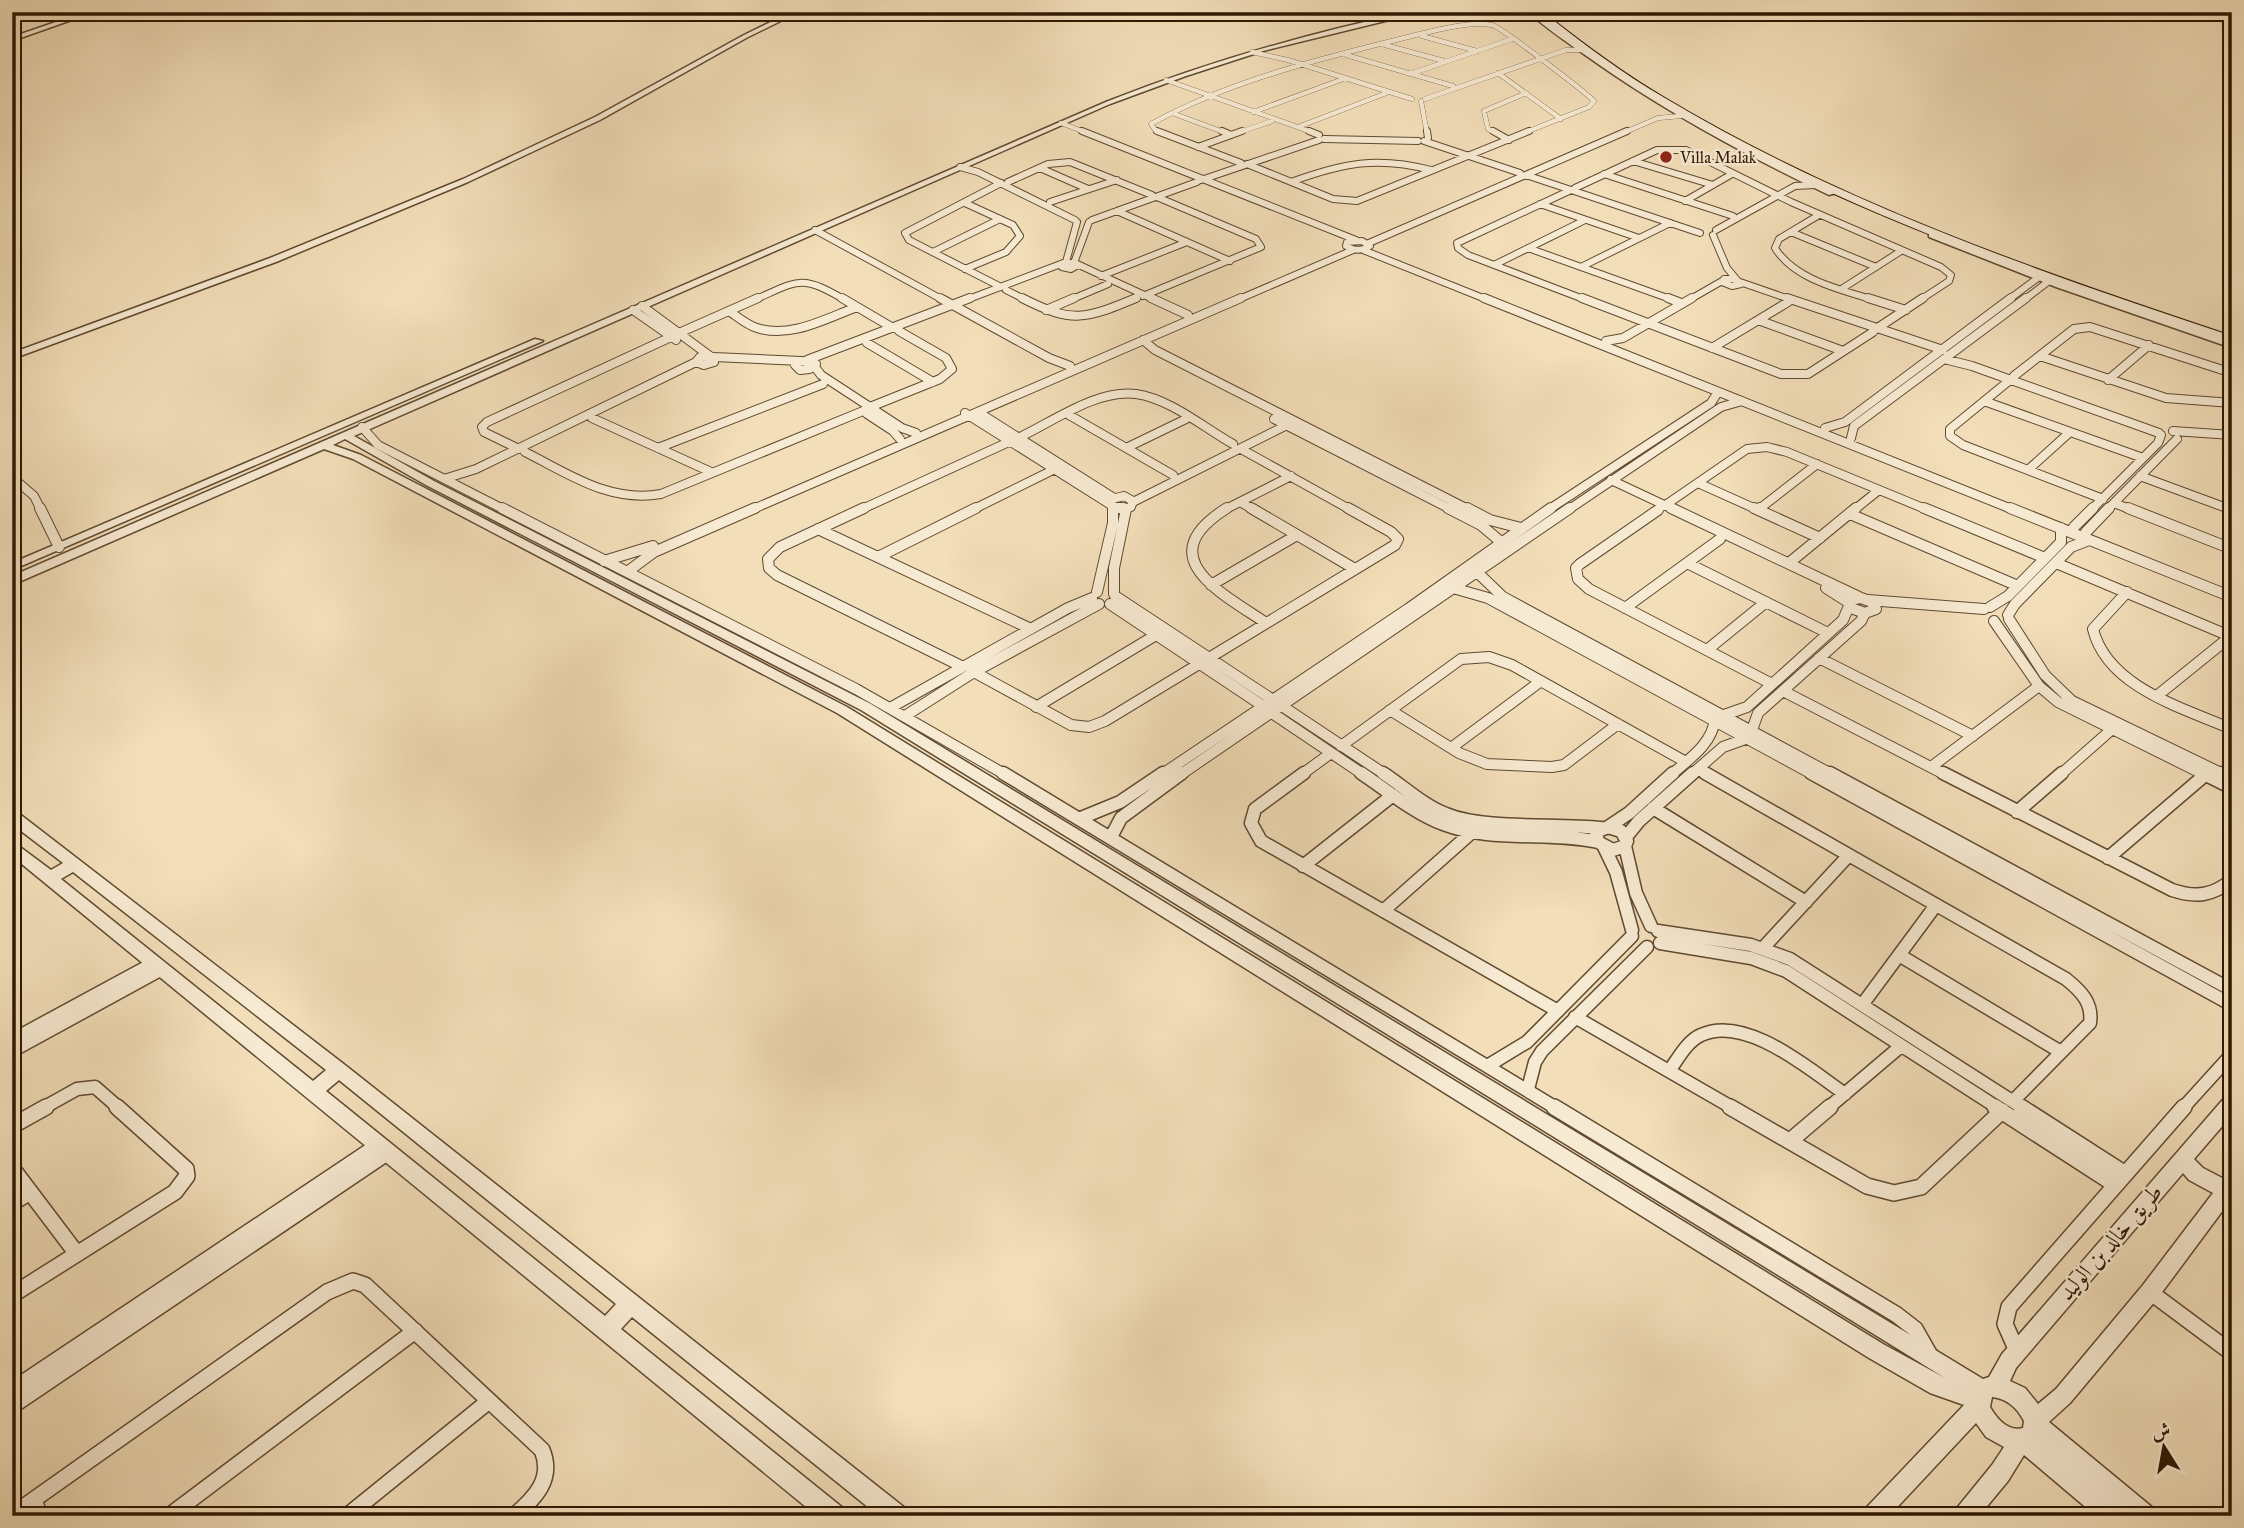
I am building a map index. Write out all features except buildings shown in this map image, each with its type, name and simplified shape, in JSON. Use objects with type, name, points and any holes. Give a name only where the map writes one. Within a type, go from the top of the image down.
[{"type":"main road","points":[[1539,12],[1579,47],[1633,82],[1715,130],[1823,184],[2232,342]]},
{"type":"main road","points":[[1549,12],[1629,71],[1717,124],[1813,172],[1950,234]]},
{"type":"main road","points":[[1973,243],[2232,333]]},
{"type":"street","points":[[12,37],[82,12]]},
{"type":"street","points":[[12,37],[91,12]]},
{"type":"street","points":[[12,350],[298,244],[456,178],[602,109],[731,37],[784,12]]},
{"type":"street","points":[[12,356],[224,279],[418,202],[569,133],[656,87],[732,42],[796,12]]},
{"type":"street","points":[[12,580],[960,167],[993,149],[1139,84],[1278,43],[1401,12]]},
{"type":"street","points":[[993,149],[1163,81],[1278,43],[1419,12]]},
{"type":"street","points":[[1531,12],[1668,108],[1794,176],[2049,281],[2232,342]]},
{"type":"street","points":[[1485,24],[1499,27],[1536,59],[1594,102],[1590,107],[1561,119],[1352,201],[1333,199],[1151,128],[1152,122],[1210,98],[1306,65],[1421,35],[1485,24]]},
{"type":"street","points":[[1421,35],[1477,51]]},
{"type":"street","points":[[1409,74],[1512,39]]},
{"type":"street","points":[[1278,43],[1306,65],[1418,99],[1536,59]]},
{"type":"street","points":[[1383,44],[1445,62]]},
{"type":"street","points":[[1252,52],[1306,65],[1418,99],[1579,47]]},
{"type":"street","points":[[1344,54],[1452,86]]},
{"type":"street","points":[[1498,73],[1561,119]]},
{"type":"street","points":[[1254,112],[1346,78]]},
{"type":"street","points":[[1163,81],[1311,136],[1422,139],[1701,232],[1731,282],[1944,350]]},
{"type":"street","points":[[1298,127],[1389,92]]},
{"type":"street","points":[[1509,140],[1488,129],[1484,111],[1526,93]]},
{"type":"street","points":[[1210,98],[1321,137]]},
{"type":"street","points":[[1418,99],[1422,139]]},
{"type":"street","points":[[1569,154],[1668,108]]},
{"type":"street","points":[[1172,113],[1231,135]]},
{"type":"street","points":[[604,561],[649,548],[900,439],[970,413],[1054,373],[1128,347],[1348,247],[1357,240],[1660,117],[1681,116]]},
{"type":"street","points":[[1198,146],[1272,121]]},
{"type":"street","points":[[1058,124],[1278,213],[1357,240],[1367,247],[1718,392],[1851,438],[1917,468],[2074,527],[2088,536]]},
{"type":"street","points":[[1245,163],[1311,136]]},
{"type":"street","points":[[1090,219],[1321,137]]},
{"type":"street","points":[[1662,149],[1692,152],[1775,195],[1945,270],[1952,277],[1808,374],[1796,376],[1774,372],[1463,253],[1458,248],[1457,243],[1633,161],[1662,149]]},
{"type":"street","points":[[974,159],[984,171],[1005,183]]},
{"type":"street","points":[[12,567],[505,355],[974,159]]},
{"type":"street","points":[[1633,161],[1713,185]]},
{"type":"street","points":[[1058,162],[1075,162],[1259,241],[1258,249],[1080,319],[1064,318],[906,238],[906,231],[1005,183],[1058,162]]},
{"type":"street","points":[[1291,182],[1352,162],[1399,163],[1431,171]]},
{"type":"street","points":[[960,167],[1005,183],[1077,219],[1090,219],[1128,206]]},
{"type":"street","points":[[1040,168],[1088,189]]},
{"type":"street","points":[[1685,201],[1732,173]]},
{"type":"street","points":[[1604,174],[1733,216]]},
{"type":"street","points":[[1573,189],[1701,232],[1712,231],[1775,195],[1791,182],[1794,176]]},
{"type":"street","points":[[1050,202],[1117,180]]},
{"type":"street","points":[[1712,231],[1733,216],[1775,195],[1798,185],[1815,185]]},
{"type":"street","points":[[1278,213],[1348,247],[1367,247],[1474,194]]},
{"type":"street","points":[[1031,195],[1050,202],[1077,219]]},
{"type":"street","points":[[965,203],[1020,231],[1016,244],[1006,252],[965,268]]},
{"type":"street","points":[[1540,204],[1639,238]]},
{"type":"street","points":[[1117,211],[1230,261]]},
{"type":"street","points":[[1819,215],[1776,243],[1779,258],[1800,272],[1906,310]]},
{"type":"street","points":[[933,252],[1000,219]]},
{"type":"street","points":[[1064,265],[1077,229],[1077,219]]},
{"type":"street","points":[[1076,265],[1090,219]]},
{"type":"street","points":[[1494,265],[1586,220]]},
{"type":"street","points":[[1581,267],[1670,223]]},
{"type":"street","points":[[1712,231],[1731,282]]},
{"type":"street","points":[[812,232],[995,332],[1049,358],[1075,366]]},
{"type":"street","points":[[1791,232],[1875,267]]},
{"type":"street","points":[[1101,275],[1187,242]]},
{"type":"street","points":[[1528,248],[1681,303]]},
{"type":"street","points":[[1843,288],[1901,251]]},
{"type":"street","points":[[801,365],[1064,265],[1076,265],[1101,275],[1170,315],[1175,321]]},
{"type":"street","points":[[1076,265],[1108,284],[1188,316]]},
{"type":"street","points":[[1825,428],[1842,424],[2039,277]]},
{"type":"street","points":[[806,281],[816,283],[857,307],[950,361],[950,372],[933,382],[711,471],[661,494],[631,499],[614,495],[484,432],[482,427],[487,422],[788,285],[806,281]]},
{"type":"street","points":[[1851,438],[1852,429],[1867,417],[2049,281]]},
{"type":"street","points":[[1606,341],[1623,338],[1651,325],[1731,282]]},
{"type":"street","points":[[1626,349],[1628,342],[1681,303],[1731,282],[1875,330],[1935,356]]},
{"type":"street","points":[[1046,310],[1108,284]]},
{"type":"street","points":[[627,572],[654,552],[1175,321],[1251,291]]},
{"type":"street","points":[[1491,299],[1626,349],[2061,528],[2088,536],[2216,587],[2232,597]]},
{"type":"street","points":[[1712,348],[1788,302]]},
{"type":"street","points":[[729,311],[754,326],[779,330],[799,327],[857,307]]},
{"type":"street","points":[[637,308],[711,360]]},
{"type":"street","points":[[1758,320],[1843,351]]},
{"type":"street","points":[[2102,499],[1963,445],[1950,436],[1950,429],[2074,329],[2083,327],[2104,330],[2232,373]]},
{"type":"street","points":[[461,489],[477,475],[522,450],[697,360],[816,365],[896,329]]},
{"type":"street","points":[[995,332],[1041,361],[1054,373]]},
{"type":"street","points":[[675,335],[697,360]]},
{"type":"street","points":[[1143,340],[1155,351],[1283,423],[1490,520],[1521,528]]},
{"type":"street","points":[[536,342],[538,346],[547,347]]},
{"type":"street","points":[[867,343],[933,382]]},
{"type":"street","points":[[2108,380],[2149,345]]},
{"type":"street","points":[[1128,347],[1150,354],[1208,381],[1369,463],[1486,528],[1501,542]]},
{"type":"street","points":[[1953,353],[2012,378],[2169,434],[2232,438]]},
{"type":"street","points":[[505,355],[514,356],[515,361]]},
{"type":"street","points":[[2040,356],[2166,398],[2232,403]]},
{"type":"street","points":[[1944,359],[2012,378]]},
{"type":"street","points":[[444,480],[476,470],[522,450],[711,360]]},
{"type":"street","points":[[801,365],[823,384],[902,428],[916,433]]},
{"type":"street","points":[[816,365],[821,375],[867,409],[900,439]]},
{"type":"street","points":[[1910,375],[1919,378]]},
{"type":"street","points":[[658,448],[823,384]]},
{"type":"street","points":[[1412,611],[1453,588],[1611,480],[1711,403],[1718,392]]},
{"type":"street","points":[[963,667],[777,575],[769,568],[768,559],[775,550],[818,529],[1107,397],[1131,394],[1149,398],[1397,537],[1395,545],[1098,725],[1071,725],[974,672]]},
{"type":"street","points":[[1081,818],[1143,793],[1412,611],[1521,528],[1671,434],[1721,407],[1742,401]]},
{"type":"street","points":[[1984,401],[2143,458]]},
{"type":"street","points":[[970,413],[1015,439],[1112,503]]},
{"type":"street","points":[[1857,413],[1867,417]]},
{"type":"street","points":[[1069,415],[1172,475]]},
{"type":"street","points":[[592,418],[711,471]]},
{"type":"street","points":[[1126,448],[1186,419]]},
{"type":"street","points":[[1015,439],[1055,469],[1112,503],[1129,503],[1283,423]]},
{"type":"street","points":[[362,427],[369,439],[378,445],[890,708],[1081,818],[1897,1315],[1915,1329],[1931,1357]]},
{"type":"street","points":[[2028,470],[2070,432]]},
{"type":"street","points":[[2074,527],[2169,434]]},
{"type":"street","points":[[2008,617],[2015,604],[2056,562],[2088,536],[2140,476],[2169,434]]},
{"type":"street","points":[[345,435],[579,567],[842,710],[1875,1351],[1937,1385],[1984,1396],[2004,1388],[2021,1398],[2029,1432],[2114,1516]]},
{"type":"street","points":[[324,444],[357,457],[866,707],[1931,1357],[1984,1396],[1986,1422],[2002,1436],[2029,1432],[2145,1516]]},
{"type":"street","points":[[905,716],[974,672],[1105,598],[1129,503],[1172,475],[1237,447]]},
{"type":"street","points":[[1772,684],[1582,584],[1576,568],[1752,447],[1781,450],[2045,558]]},
{"type":"street","points":[[1758,510],[1817,464]]},
{"type":"street","points":[[878,557],[1055,469]]},
{"type":"street","points":[[1266,623],[1211,585],[1194,564],[1192,541],[1200,527],[1210,518],[1291,476]]},
{"type":"street","points":[[2140,476],[2232,510]]},
{"type":"street","points":[[12,477],[34,496],[59,547]]},
{"type":"street","points":[[1611,480],[1720,539],[1824,586],[1865,613]]},
{"type":"street","points":[[1698,483],[1820,538]]},
{"type":"street","points":[[1600,487],[1661,508],[1789,563],[1863,598],[1876,609]]},
{"type":"street","points":[[1789,563],[1879,490]]},
{"type":"street","points":[[1240,502],[1355,569]]},
{"type":"street","points":[[1105,598],[1113,523],[1112,503]]},
{"type":"street","points":[[2114,503],[2232,549]]},
{"type":"street","points":[[1850,514],[2018,586]]},
{"type":"street","points":[[110,525],[107,528],[109,533],[121,533]]},
{"type":"street","points":[[1750,734],[1755,716],[1861,621],[1865,613],[1876,609],[1988,613],[2062,540],[2061,528]]},
{"type":"street","points":[[818,529],[1031,629]]},
{"type":"street","points":[[1211,585],[1297,535]]},
{"type":"street","points":[[1625,608],[1720,539]]},
{"type":"street","points":[[59,547],[74,548],[70,555]]},
{"type":"street","points":[[2056,562],[2232,636],[2158,695]]},
{"type":"street","points":[[1687,563],[1828,634]]},
{"type":"street","points":[[1477,572],[1503,597],[1941,839],[2232,1005]]},
{"type":"street","points":[[2216,587],[2232,590]]},
{"type":"street","points":[[1453,588],[1488,598],[1610,658]]},
{"type":"street","points":[[2127,593],[2094,626],[2093,637],[2104,661],[2116,672],[2158,695],[2232,729]]},
{"type":"street","points":[[890,708],[1031,629],[1105,598]]},
{"type":"street","points":[[1105,598],[1156,635],[1277,703],[1393,795],[1435,822],[1471,833],[1566,835],[1618,850],[1653,808],[1727,744],[1750,734]]},
{"type":"street","points":[[1105,598],[1204,661],[1267,709],[1435,809],[1476,822],[1566,824],[1617,829],[1626,842],[1636,893],[1654,937]]},
{"type":"street","points":[[2093,1162],[2013,1101],[1790,959],[1763,948],[1654,937],[1637,942],[1632,933],[1616,872],[1596,832],[1629,813],[1686,762],[1711,738],[1720,717],[1743,709],[1828,634],[1846,617],[1851,598],[2008,617],[2045,675],[2072,701],[2232,778]]},
{"type":"street","points":[[1707,650],[1766,602]]},
{"type":"street","points":[[1988,613],[2039,686],[2070,710],[2232,788]]},
{"type":"street","points":[[1036,707],[1156,635]]},
{"type":"street","points":[[1558,1011],[1261,841],[1253,829],[1252,816],[1258,805],[1456,662],[1467,658],[1497,659],[1686,762]]},
{"type":"street","points":[[1819,658],[1973,736]]},
{"type":"street","points":[[1451,748],[1541,681]]},
{"type":"street","points":[[1931,767],[2039,686]]},
{"type":"street","points":[[1783,691],[2162,886],[2186,894],[2211,895],[2232,880]]},
{"type":"street","points":[[1390,710],[1451,748],[1487,764],[1558,766],[1574,760],[1618,724]]},
{"type":"street","points":[[2017,811],[2111,730]]},
{"type":"street","points":[[1698,769],[2066,979],[2082,993],[2090,1008],[2090,1023],[2013,1101]]},
{"type":"street","points":[[2108,858],[2205,775]]},
{"type":"street","points":[[1111,837],[1125,813],[1143,793]]},
{"type":"street","points":[[1303,866],[1393,795]]},
{"type":"street","points":[[1653,808],[1806,902]]},
{"type":"street","points":[[12,816],[339,1070],[897,1516]]},
{"type":"street","points":[[1038,830],[1052,819]]},
{"type":"street","points":[[1383,911],[1471,833]]},
{"type":"street","points":[[1941,839],[2232,990]]},
{"type":"street","points":[[12,847],[835,1516]]},
{"type":"street","points":[[1763,948],[1849,855]]},
{"type":"street","points":[[50,878],[74,863]]},
{"type":"street","points":[[1862,1005],[1936,905]]},
{"type":"street","points":[[1489,1065],[1521,1047],[1641,924],[1654,937],[1751,958],[1774,966],[2002,1111],[2119,1179]]},
{"type":"street","points":[[1528,1089],[1538,1056],[1654,937]]},
{"type":"street","points":[[1899,955],[2060,1052]]},
{"type":"street","points":[[12,1040],[158,966]]},
{"type":"street","points":[[12,1051],[158,966]]},
{"type":"street","points":[[1575,1017],[1867,1186],[1891,1194],[1903,1194],[1921,1187],[2002,1111]]},
{"type":"street","points":[[1669,1071],[1699,1035],[1727,1029],[1748,1034],[1764,1042],[1845,1094]]},
{"type":"street","points":[[1790,1142],[1901,1046]]},
{"type":"street","points":[[2017,1351],[2006,1326],[2006,1312],[2009,1307],[2119,1179],[2232,1054]]},
{"type":"street","points":[[313,1091],[339,1070]]},
{"type":"street","points":[[12,1126],[77,1089],[95,1087],[186,1169],[187,1176],[175,1192],[12,1295]]},
{"type":"street","name":"طريق خالد بن الوليد","points":[[1874,1516],[1984,1396],[2017,1351],[2232,1102]]},
{"type":"street","points":[[12,1390],[384,1149]]},
{"type":"street","points":[[12,1406],[384,1149]]},
{"type":"street","points":[[1965,1516],[2029,1432],[2063,1396],[2150,1292],[2229,1187],[2196,1174],[2182,1159]]},
{"type":"street","points":[[12,1168],[77,1254]]},
{"type":"street","points":[[12,1203],[30,1192]]},
{"type":"street","points":[[12,1515],[37,1508],[344,1283],[360,1282],[542,1450],[548,1467],[541,1489],[514,1516]]},
{"type":"street","points":[[2150,1292],[2232,1353]]},
{"type":"street","points":[[606,1330],[631,1303]]},
{"type":"street","points":[[169,1516],[415,1331]]},
{"type":"street","points":[[347,1516],[489,1401]]},
{"type":"place","name":"Villa Malak","points":[[1666,157]]}]
